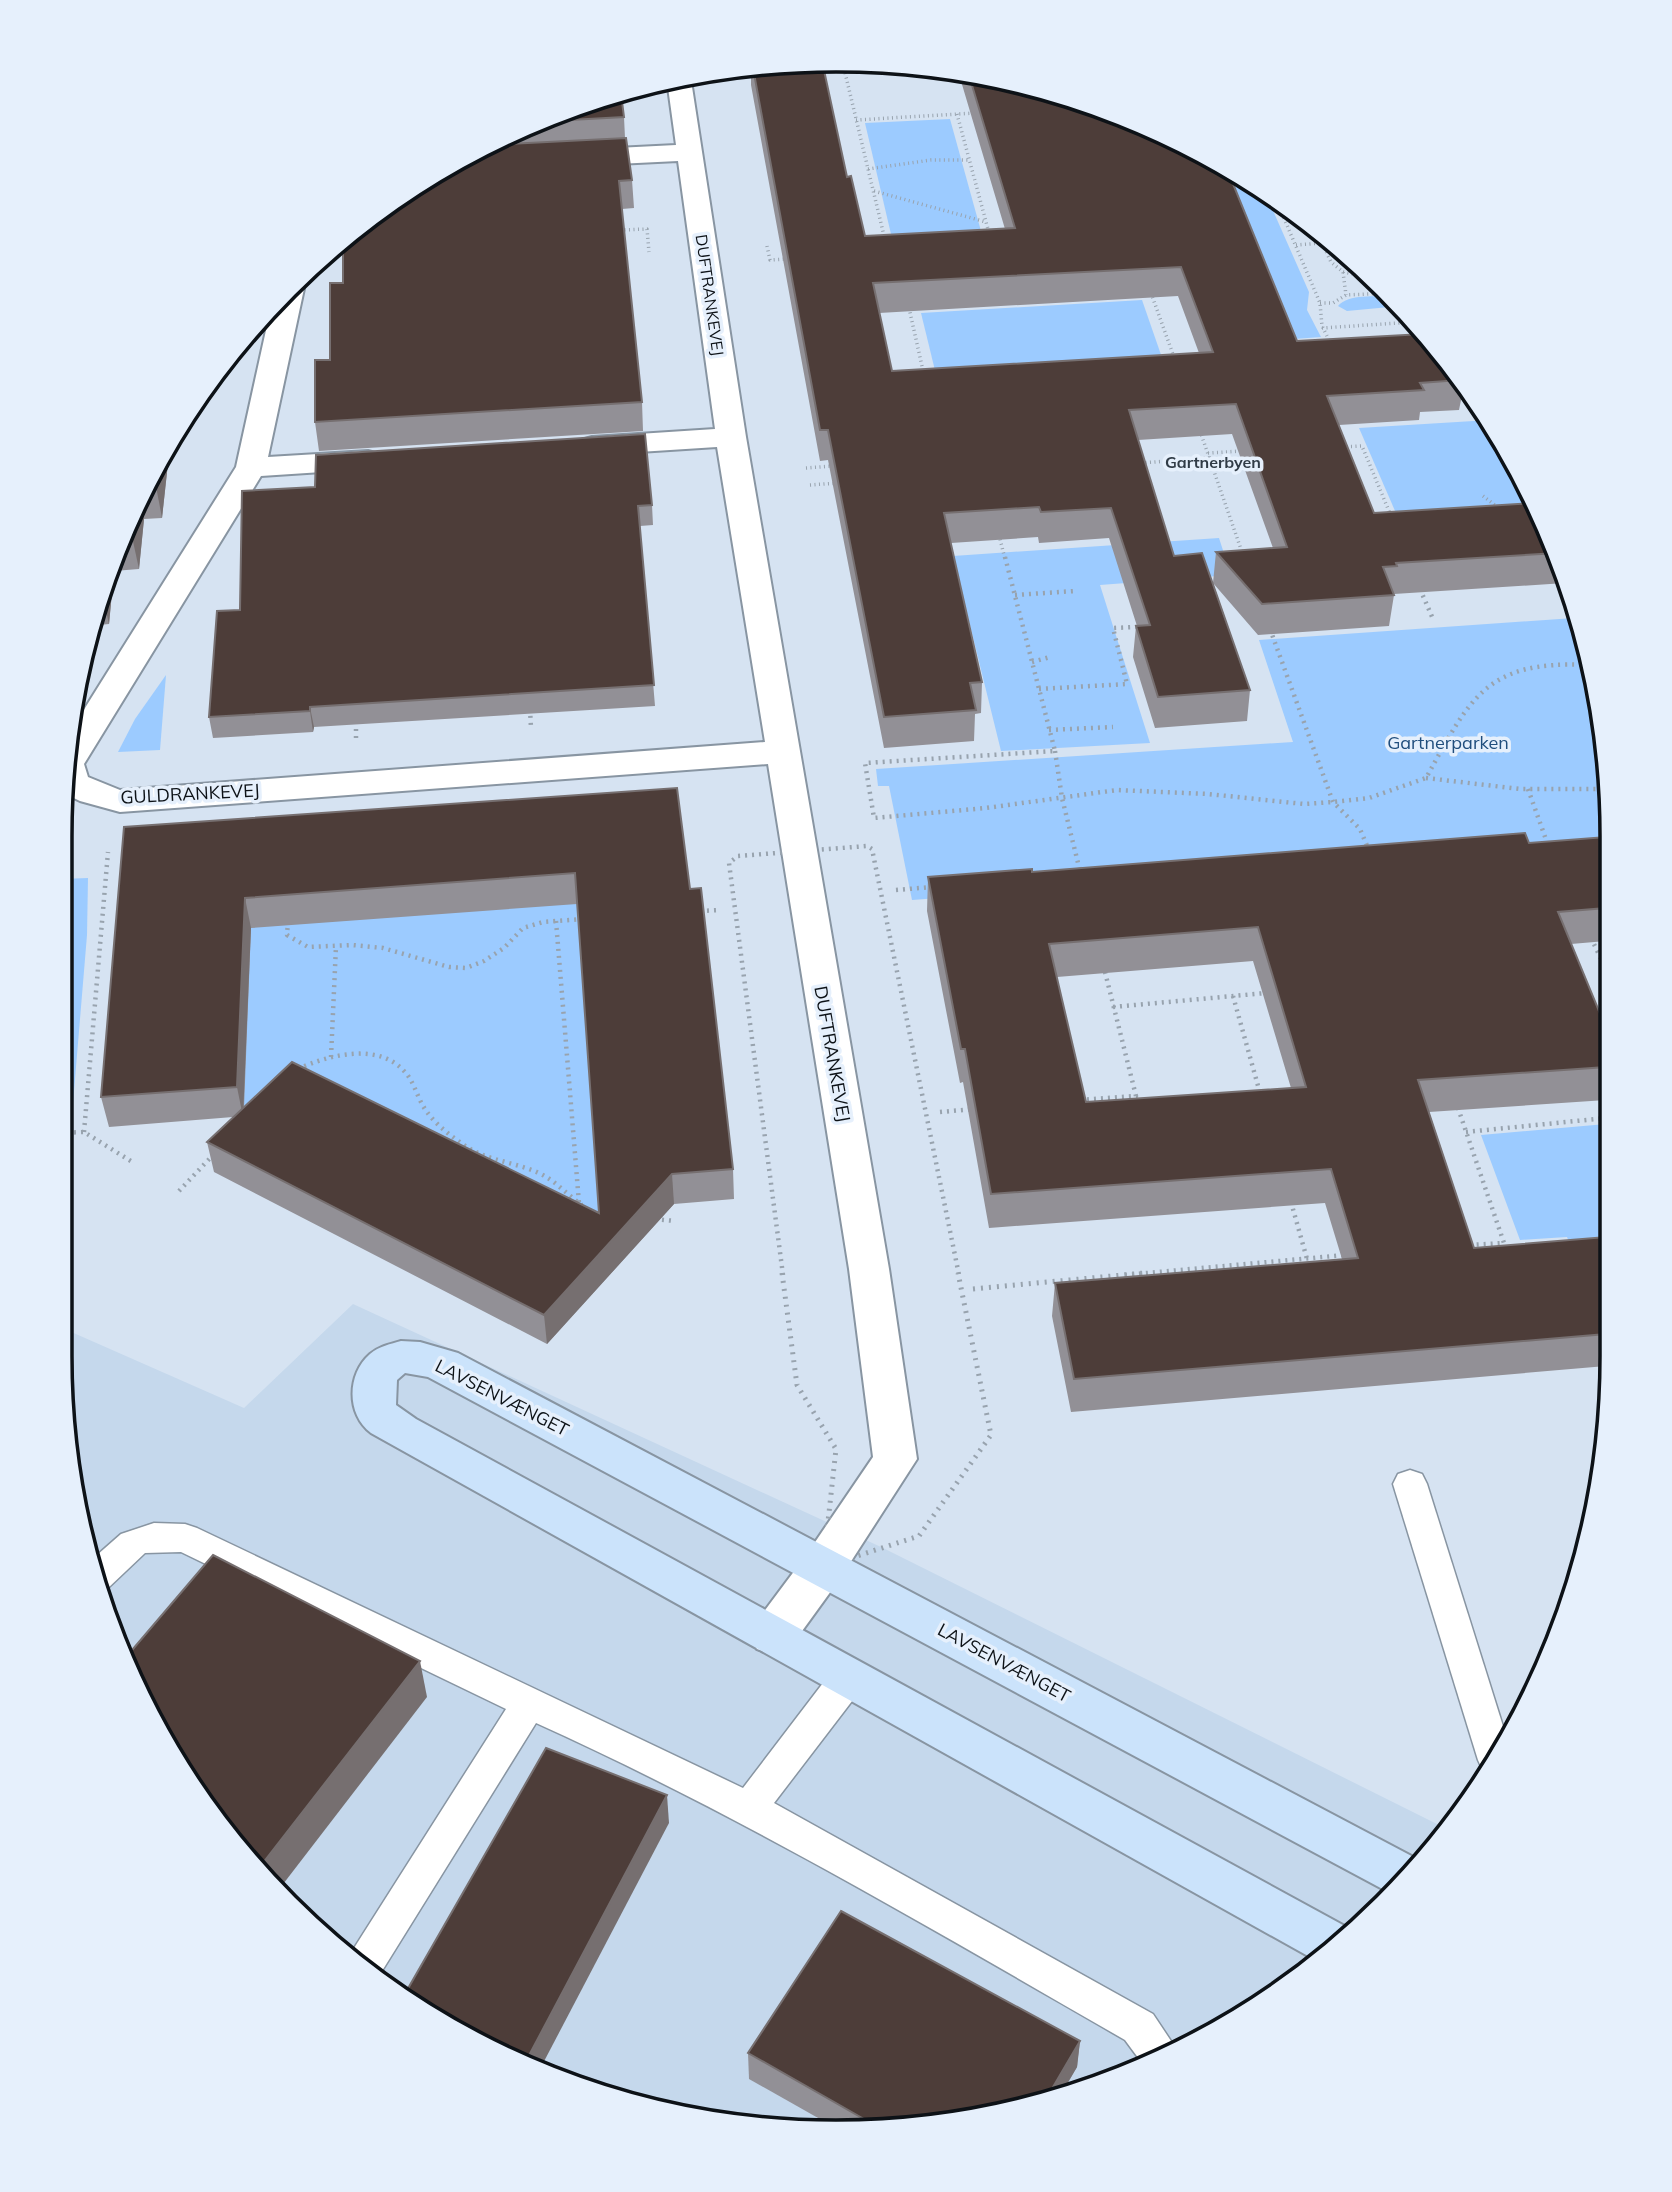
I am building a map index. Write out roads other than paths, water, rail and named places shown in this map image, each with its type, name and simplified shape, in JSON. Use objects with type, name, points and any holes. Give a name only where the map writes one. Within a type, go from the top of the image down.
[{"type":"street","name":"DUFTRANKEVEJ","points":[[681,88],[731,437],[869,1269],[895,1459],[773,1636]]},
{"type":"street","points":[[545,159],[689,152]]},
{"type":"street","name":"GULDRANKEVEJ","points":[[77,748],[251,467],[286,306]]},
{"type":"street","points":[[568,447],[731,437]]},
{"type":"street","points":[[251,467],[399,458]]},
{"type":"street","name":"GULDRANKEVEJ","points":[[73,784],[92,793],[120,801],[782,752]]},
{"type":"street","name":"LAVSENVÆNGET","points":[[1327,1941],[401,1431],[379,1415],[372,1389],[379,1372],[395,1359],[419,1357],[443,1366],[1398,1873]]},
{"type":"lane","points":[[1410,1484],[1492,1747]]},
{"type":"lane","points":[[103,1571],[128,1544],[161,1536],[185,1538],[750,1807],[1139,2027],[1155,2050]]},
{"type":"lane","points":[[750,1807],[849,1677]]},
{"type":"lane","points":[[368,1960],[529,1703]]},
{"type":"district","name":"Gartnerbyen","points":[[1213,462]]},
{"type":"park label","name":"Gartnerparken","points":[[1448,743]]}]
